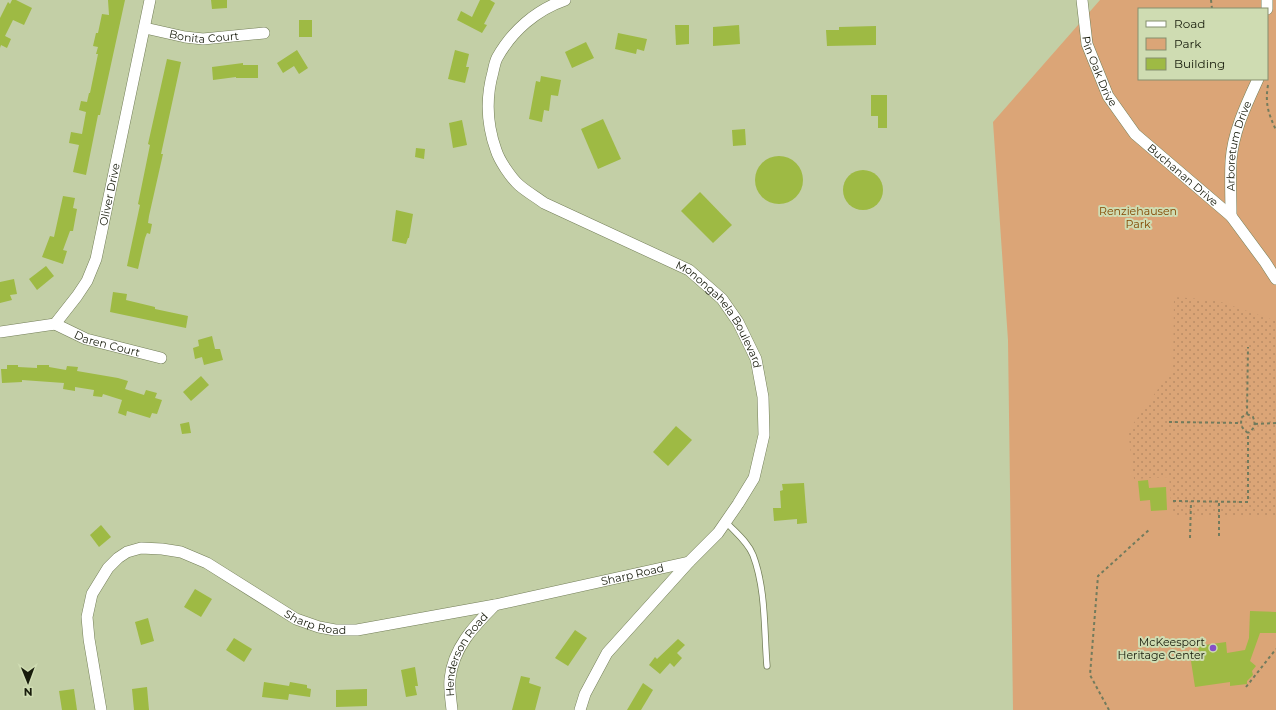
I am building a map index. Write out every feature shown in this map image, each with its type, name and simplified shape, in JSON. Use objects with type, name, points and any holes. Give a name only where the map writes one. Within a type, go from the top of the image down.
[{"type":"street","name":"Oliver Drive","points":[[54,324],[77,296],[87,280],[96,259],[150,0]]},
{"type":"street","name":"Monongahela Boulevard","points":[[565,0],[552,5],[528,20],[514,33],[497,59],[490,85],[488,100],[491,130],[496,151],[510,174],[519,185],[530,194],[544,203],[689,270],[722,299],[738,322],[756,359],[764,397],[764,435],[754,478],[718,533],[689,562],[607,653],[585,694],[580,710]]},
{"type":"street","name":"Pin Oak Drive","points":[[1082,0],[1087,44],[1108,96],[1135,134]]},
{"type":"street","name":"Bonita Court","points":[[145,28],[203,39],[264,33]]},
{"type":"street","name":"Arboretum Drive","points":[[1231,216],[1231,160],[1235,137],[1243,113],[1258,80]]},
{"type":"street","name":"Buchanan Drive","points":[[1135,134],[1231,216],[1276,279]]},
{"type":"street","points":[[0,332],[54,324]]},
{"type":"street","name":"Daren Court","points":[[54,324],[86,339],[161,358]]},
{"type":"street","name":"Sharp Road","points":[[101,710],[89,639],[87,617],[92,594],[108,568],[118,558],[128,552],[141,548],[181,552],[207,563],[296,619],[319,627],[335,630],[357,630],[495,604],[689,562]]},
{"type":"street","name":"Henderson Road","points":[[452,710],[450,680],[453,663],[460,647],[474,625],[495,604]]},
{"type":"lane","points":[[726,522],[744,541],[753,554],[761,589],[764,614],[766,666]]},
{"type":"path","points":[[1269,81],[1267,92],[1268,112],[1276,130]]},
{"type":"path","points":[[1248,347],[1248,414]]},
{"type":"path","points":[[1248,414],[1242,417],[1240,423],[1243,430],[1248,433]]},
{"type":"path","points":[[1248,414],[1253,417],[1255,424],[1253,429],[1248,433]]},
{"type":"path","points":[[1169,422],[1240,423]]},
{"type":"path","points":[[1255,424],[1276,423]]},
{"type":"path","points":[[1173,501],[1248,502],[1248,433]]},
{"type":"path","points":[[1190,538],[1191,502]]},
{"type":"path","points":[[1219,502],[1219,536]]},
{"type":"path","points":[[1109,710],[1090,675],[1098,576],[1150,529]]},
{"type":"path","points":[[1246,687],[1276,649]]},
{"type":"green space","name":"Renziehausen Park","points":[[1100,0],[1276,0],[1276,710],[1013,710],[1008,340],[993,122]]},
{"type":"green space","points":[[1174,297],[1215,300],[1276,321],[1276,516],[1172,516],[1169,477],[1134,479],[1128,431],[1173,368]]},
{"type":"building","points":[[12,0],[16,0],[32,8],[24,25],[13,20],[5,36],[11,39],[7,48],[1,45],[0,48],[0,18],[8,2],[10,4]]},
{"type":"building","points":[[108,0],[125,0],[100,115],[98,115],[86,175],[73,172],[79,145],[69,143],[71,132],[82,134],[86,112],[79,110],[81,101],[87,102],[90,93],[98,54],[96,54],[98,47],[93,46],[96,33],[98,33],[102,14],[109,15]]},
{"type":"building","points":[[211,0],[227,0],[227,8],[212,9]]},
{"type":"building","points":[[480,0],[490,0],[495,3],[484,24],[487,25],[482,33],[457,20],[461,11],[472,17]]},
{"type":"building","points":[[299,20],[312,20],[312,37],[299,37]]},
{"type":"building","points":[[675,25],[689,25],[689,44],[676,45]]},
{"type":"building","points":[[739,25],[740,44],[713,46],[713,27]]},
{"type":"building","points":[[876,26],[876,45],[827,46],[826,30],[839,30],[839,27]]},
{"type":"building","points":[[618,33],[647,39],[644,51],[637,49],[636,54],[615,49]]},
{"type":"building","points":[[586,42],[594,58],[572,68],[565,52]]},
{"type":"building","points":[[297,50],[308,68],[299,74],[294,66],[283,73],[277,63]]},
{"type":"building","points":[[455,50],[469,54],[466,67],[469,67],[465,83],[448,79]]},
{"type":"building","points":[[167,59],[181,62],[149,216],[148,223],[152,224],[150,234],[147,233],[145,238],[138,269],[127,266],[140,205],[138,204],[150,145],[148,144]]},
{"type":"building","points":[[243,63],[243,65],[258,65],[258,78],[236,77],[213,80],[212,67]]},
{"type":"building","points":[[541,76],[561,80],[558,96],[551,95],[549,111],[544,110],[542,122],[529,119],[536,81],[540,82]]},
{"type":"building","points":[[871,95],[887,95],[887,128],[878,128],[878,116],[871,116]]},
{"type":"building","points":[[603,119],[621,159],[598,169],[581,129]]},
{"type":"building","points":[[462,120],[467,145],[453,148],[449,123]]},
{"type":"building","points":[[745,129],[746,145],[733,146],[732,130]]},
{"type":"building","points":[[416,148],[425,149],[424,159],[415,157]]},
{"type":"building","points":[[774,156],[784,156],[796,163],[803,175],[803,185],[796,197],[784,204],[774,204],[766,200],[759,193],[755,185],[755,175],[759,167],[766,160]]},
{"type":"building","points":[[867,170],[874,173],[880,179],[883,190],[882,198],[874,207],[867,210],[859,210],[852,207],[844,198],[843,186],[846,179],[855,171]]},
{"type":"building","points":[[700,192],[732,225],[713,243],[681,211]]},
{"type":"building","points":[[63,196],[75,198],[73,208],[77,209],[73,231],[70,231],[63,250],[67,251],[63,264],[42,257],[50,236],[54,237]]},
{"type":"building","points":[[396,210],[413,214],[409,238],[406,244],[392,241]]},
{"type":"building","points":[[46,266],[54,276],[37,290],[29,279]]},
{"type":"building","points":[[14,279],[17,294],[10,295],[12,300],[0,303],[0,282]]},
{"type":"building","points":[[113,292],[127,294],[126,300],[155,307],[155,309],[188,316],[186,328],[110,312]]},
{"type":"building","points":[[212,336],[215,349],[220,349],[223,360],[204,365],[202,357],[195,359],[193,348],[199,346],[198,340]]},
{"type":"building","points":[[7,365],[37,368],[37,365],[49,365],[49,367],[66,370],[67,366],[78,367],[77,371],[128,381],[125,389],[144,395],[146,390],[157,393],[155,398],[162,400],[157,414],[152,413],[150,418],[127,411],[126,416],[118,413],[122,400],[103,394],[102,397],[93,396],[94,390],[75,387],[75,391],[63,389],[64,383],[22,380],[22,382],[2,383],[1,369],[7,369]]},
{"type":"building","points":[[201,376],[209,385],[191,401],[183,392]]},
{"type":"building","points":[[189,422],[191,433],[182,434],[180,424]]},
{"type":"building","points":[[676,426],[692,440],[668,466],[653,452]]},
{"type":"building","points":[[1148,480],[1149,488],[1166,487],[1167,510],[1151,511],[1150,500],[1140,501],[1138,481]]},
{"type":"building","points":[[804,483],[807,523],[797,524],[797,519],[774,521],[773,508],[781,508],[780,491],[783,490],[782,484]]},
{"type":"building","points":[[101,525],[111,537],[99,547],[90,535]]},
{"type":"building","points":[[195,589],[212,599],[201,617],[184,607]]},
{"type":"building","name":"McKeesport Heritage Center","points":[[1250,611],[1276,612],[1276,633],[1260,633],[1250,661],[1256,666],[1252,671],[1253,675],[1247,681],[1247,684],[1230,686],[1230,682],[1195,687],[1191,661],[1200,658],[1198,646],[1226,642],[1227,653],[1245,650],[1249,638]]},
{"type":"building","points":[[148,618],[154,641],[141,645],[135,622]]},
{"type":"building","points":[[575,630],[587,638],[568,666],[555,658]]},
{"type":"building","points":[[234,638],[252,649],[244,662],[226,650]]},
{"type":"building","points":[[678,639],[685,645],[677,653],[682,658],[674,667],[670,663],[660,674],[649,665],[655,657],[657,659]]},
{"type":"building","points":[[415,667],[418,686],[415,686],[417,695],[406,697],[401,670]]},
{"type":"building","points":[[521,676],[530,678],[529,683],[541,687],[535,710],[512,710]]},
{"type":"building","points":[[264,682],[289,686],[290,682],[307,685],[307,688],[311,689],[310,697],[289,694],[288,700],[262,697]]},
{"type":"building","points":[[643,683],[653,690],[641,710],[627,710]]},
{"type":"building","points":[[147,687],[149,710],[134,710],[132,689]]},
{"type":"building","points":[[74,689],[77,710],[62,710],[59,691]]},
{"type":"building","points":[[367,689],[367,706],[336,707],[336,690]]},
{"type":"place","name":"McKeesport Heritage Center","points":[[1213,648]]}]
